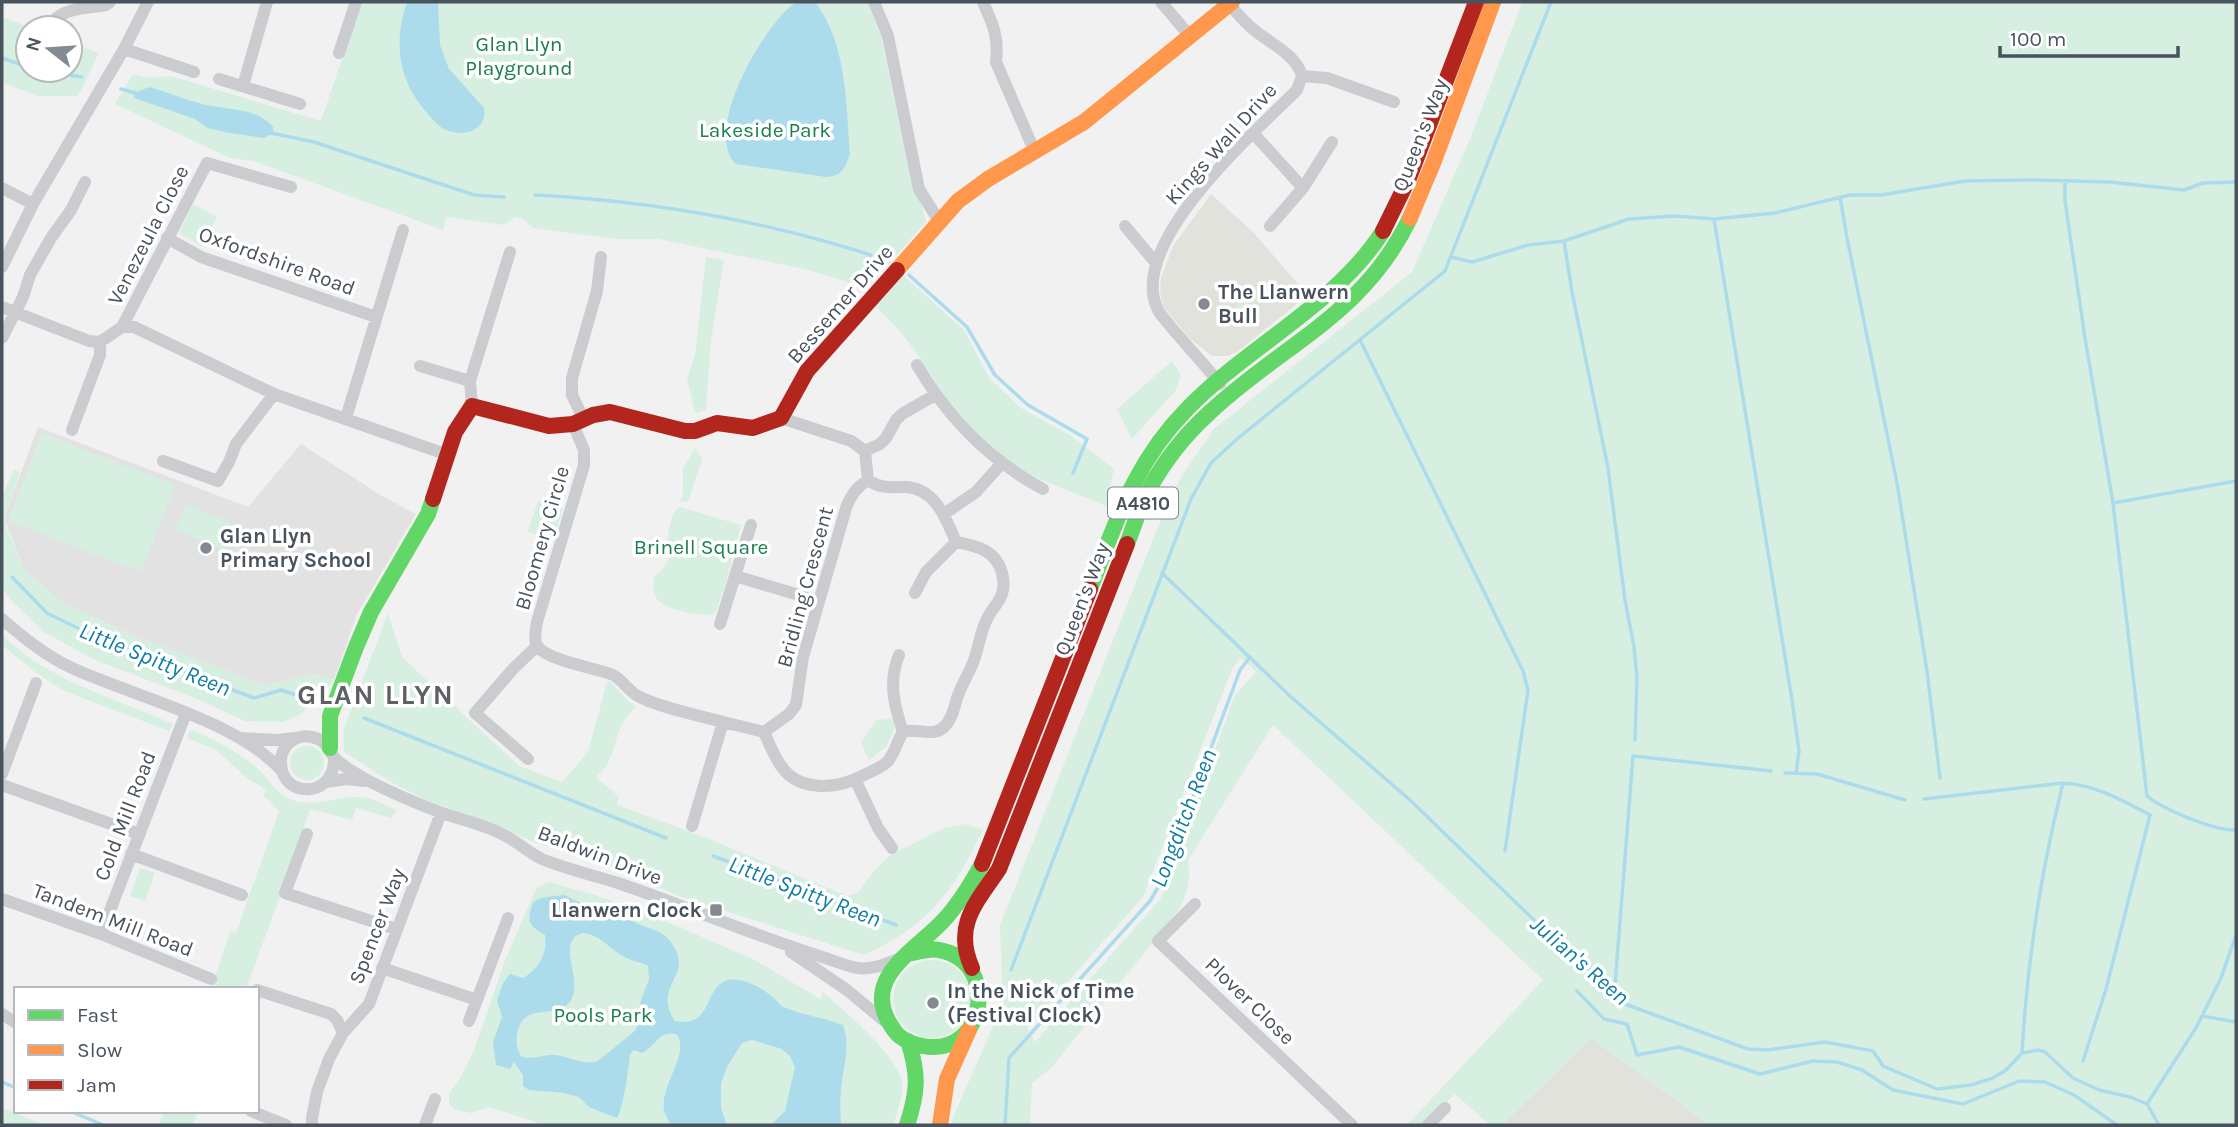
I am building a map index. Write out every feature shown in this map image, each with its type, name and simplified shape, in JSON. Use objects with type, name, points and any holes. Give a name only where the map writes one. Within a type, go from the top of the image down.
[{"type":"main road","name":"Queen's Way","points":[[892,1027],[882,1002],[888,974],[904,956],[925,940],[957,905],[974,881],[987,855],[1119,515],[1140,469],[1158,442],[1197,398],[1337,285],[1357,265],[1374,242],[1390,219],[1406,185],[1476,2]]},
{"type":"main road","name":"Queen's Way","points":[[940,1125],[947,1079],[980,1005],[981,992],[964,951],[964,934],[971,915],[999,869],[1148,491],[1162,467],[1190,433],[1228,395],[1346,306],[1385,260],[1400,237],[1432,167],[1493,2]]},
{"type":"main road","name":"Bessemer Drive","points":[[781,418],[788,410],[807,371],[939,221],[972,189],[1084,122],[1230,3]]},
{"type":"main road","points":[[332,752],[328,727],[330,716],[371,612],[428,514],[455,432],[472,406],[549,426],[610,412],[669,429],[690,431],[717,423],[753,428],[781,418]]},
{"type":"main road","points":[[904,956],[920,949],[948,951],[970,966],[977,978]]},
{"type":"main road","points":[[892,1027],[908,1041],[934,1047],[960,1038],[969,1029]]},
{"type":"main road","points":[[907,1125],[917,1090],[918,1075],[908,1041]]},
{"type":"street","points":[[64,14],[110,2]]},
{"type":"street","points":[[2,267],[33,204],[124,49],[148,2]]},
{"type":"street","points":[[243,86],[267,2]]},
{"type":"street","points":[[340,52],[356,2]]},
{"type":"street","points":[[874,2],[888,36],[919,189],[939,221]]},
{"type":"street","points":[[983,2],[995,30],[998,48],[996,62],[1034,150]]},
{"type":"street","points":[[1161,2],[1189,35]]},
{"type":"street","name":"Kings Wall Drive","points":[[1228,395],[1158,311],[1152,279],[1155,262],[1172,227],[1223,164],[1297,90],[1302,76],[1288,55],[1255,31],[1230,3]]},
{"type":"street","points":[[124,49],[194,72]]},
{"type":"street","name":"Kings Wall Drive","points":[[1302,76],[1327,78],[1394,102]]},
{"type":"street","points":[[219,79],[299,104]]},
{"type":"street","points":[[1254,134],[1303,188]]},
{"type":"street","points":[[1270,226],[1303,188],[1332,142]]},
{"type":"street","name":"Venezeula Close","points":[[122,327],[206,163],[291,187]]},
{"type":"street","points":[[2,338],[8,309],[23,297],[30,275],[51,237],[71,210],[85,182]]},
{"type":"street","points":[[2,188],[33,204]]},
{"type":"street","points":[[1125,226],[1155,262]]},
{"type":"street","points":[[346,418],[403,230]]},
{"type":"street","name":"Oxfordshire Road","points":[[167,238],[201,257],[376,317]]},
{"type":"street","points":[[472,406],[470,381],[510,252]]},
{"type":"street","name":"Bloomery Circle","points":[[537,646],[537,622],[584,465],[584,450],[572,395],[572,377],[597,291],[601,257]]},
{"type":"street","points":[[8,309],[89,341],[100,342],[122,327],[134,327],[274,394],[448,455]]},
{"type":"street","points":[[72,430],[100,355],[100,342]]},
{"type":"street","points":[[917,365],[935,396],[972,438],[1001,464],[1043,489]]},
{"type":"street","points":[[420,366],[470,381]]},
{"type":"street","points":[[163,461],[218,481],[236,444],[274,394]]},
{"type":"street","points":[[865,451],[880,444],[902,414],[935,396]]},
{"type":"street","points":[[781,418],[851,441],[865,451],[868,480],[884,488],[905,487],[919,490],[929,496],[944,514],[956,542]]},
{"type":"street","points":[[944,514],[976,492],[1001,464]]},
{"type":"street","name":"Bridling Crescent","points":[[764,732],[789,714],[796,705],[803,657],[850,498],[868,480]]},
{"type":"street","points":[[720,624],[751,525]]},
{"type":"street","points":[[915,593],[926,572],[956,542]]},
{"type":"street","points":[[903,732],[909,730],[931,733],[940,731],[947,725],[973,663],[982,630],[1002,593],[1004,582],[1001,569],[989,551],[956,542]]},
{"type":"street","points":[[735,576],[819,601]]},
{"type":"street","points":[[2,619],[36,647],[72,668],[186,713],[239,738],[271,758],[288,781],[302,789],[346,779],[371,782]]},
{"type":"street","points":[[528,759],[475,713],[537,646],[549,655],[613,675],[630,691],[644,699],[764,732],[781,767],[796,779],[831,787],[855,779],[890,760],[903,732],[892,692],[894,667],[899,655]]},
{"type":"street","points":[[2,774],[36,683]]},
{"type":"street","name":"Cold Mill Road","points":[[101,934],[186,713]]},
{"type":"street","points":[[282,771],[281,757],[284,749],[320,726],[330,716]]},
{"type":"street","points":[[692,826],[723,722]]},
{"type":"street","points":[[239,738],[278,740],[316,737],[350,770],[371,782]]},
{"type":"street","points":[[326,782],[334,766],[332,752]]},
{"type":"street","points":[[855,779],[878,828],[892,848]]},
{"type":"street","name":"Baldwin Drive","points":[[371,782],[442,813],[509,837],[542,859],[621,884],[779,943]]},
{"type":"street","points":[[2,785],[139,835]]},
{"type":"street","name":"Spencer Way","points":[[312,1125],[317,1092],[329,1059],[343,1033],[369,1004],[442,813]]},
{"type":"street","points":[[307,834],[285,893],[396,929]]},
{"type":"street","points":[[131,854],[242,895]]},
{"type":"street","name":"Tandem Mill Road","points":[[2,899],[101,934],[211,979]]},
{"type":"street","name":"Plover Close","points":[[1195,904],[1158,941],[1352,1125]]},
{"type":"street","points":[[469,1021],[508,918]]},
{"type":"street","points":[[779,943],[858,968],[872,968],[904,956]]},
{"type":"street","points":[[779,943],[847,990],[892,1027]]},
{"type":"street","points":[[382,968],[477,1000]]},
{"type":"street","points":[[259,991],[331,1014],[343,1033]]},
{"type":"street","points":[[425,1125],[435,1099]]},
{"type":"street","points":[[1428,1125],[1445,1108]]},
{"type":"street","points":[[256,1113],[286,1125]]},
{"type":"shaded area","points":[[1211,194],[1252,231],[1308,295],[1228,356],[1212,356],[1189,338],[1163,306],[1160,293],[1161,278],[1173,246]]},
{"type":"shaded area","name":"Glan Llyn Primary School","points":[[38,427],[248,507],[301,444],[382,496],[416,514],[357,614],[334,680],[316,674],[265,685],[149,642],[64,604],[24,569],[4,518]]},
{"type":"shaded area","points":[[1591,1038],[1710,1125],[1502,1125]]},
{"type":"green space","name":"Lakeside Park","points":[[361,2],[867,2],[881,36],[898,118],[926,222],[867,288],[809,270],[658,239],[616,239],[533,228],[522,218],[515,217],[505,225],[446,217],[443,230],[253,161],[230,158],[115,104],[133,74],[149,78],[171,76],[321,121]]},
{"type":"green space","points":[[1522,2],[2236,2],[2236,1125],[1710,1125],[1591,1038],[1502,1125],[1490,1125],[1455,1094],[1423,1125],[1407,1125],[1543,980],[1273,725],[1188,860],[1188,886],[1178,911],[1052,1067],[1032,1083],[1030,1125],[952,1125],[1005,999],[1000,925],[1160,522],[1181,477],[1214,429],[1412,272],[1471,137]],"holes":[[[1241,657],[1256,672],[1235,695],[1161,898],[1035,1042],[1027,1028],[1143,897],[1232,669]]]},
{"type":"green space","points":[[2,17],[14,21],[14,84],[84,84],[78,96],[37,96],[2,82]]},
{"type":"green space","points":[[84,47],[99,53],[84,84]]},
{"type":"green space","points":[[193,204],[217,217],[201,246],[179,233]]},
{"type":"green space","points":[[706,257],[724,260],[711,340],[706,410],[695,413],[687,379],[695,355]]},
{"type":"green space","points":[[902,274],[965,331],[989,378],[1021,408],[1073,437],[1114,469],[1106,506],[1010,464],[960,419],[916,352],[873,304]]},
{"type":"green space","points":[[1243,300],[1251,311],[1248,320],[1237,327],[1221,322]]},
{"type":"green space","points":[[1172,361],[1181,376],[1176,390],[1132,439],[1117,409]]},
{"type":"green space","points":[[42,433],[175,485],[141,572],[8,521]]},
{"type":"green space","points":[[695,448],[702,459],[688,502],[680,501],[683,495],[683,468]]},
{"type":"green space","points":[[14,469],[20,472],[4,518],[6,527],[24,569],[64,604],[140,638],[265,685],[316,674],[334,680],[300,715],[282,722],[245,721],[195,698],[95,660],[44,632],[11,600],[2,587],[2,498]]},
{"type":"green space","points":[[538,501],[563,508],[554,539],[528,532]]},
{"type":"green space","points":[[186,504],[236,526],[225,551],[175,529]]},
{"type":"green space","name":"Brinell Square","points":[[679,507],[741,525],[715,614],[675,609],[661,603],[654,594],[654,577],[663,569],[669,558],[670,525]]},
{"type":"green space","points":[[388,613],[402,657],[519,766],[562,782],[588,752],[607,682],[611,682],[629,702],[637,706],[624,720],[608,763],[596,777],[618,796],[617,805],[704,837],[847,896],[858,893],[872,873],[889,856],[944,828],[966,824],[983,830],[961,872],[936,905],[905,932],[864,955],[681,897],[614,868],[536,843],[488,822],[428,801],[391,782],[344,752],[343,731]]},
{"type":"green space","points":[[2,635],[41,665],[62,677],[173,724],[169,731],[62,690],[2,645]]},
{"type":"green space","points":[[892,719],[895,727],[886,747],[869,760],[861,743],[876,720]]},
{"type":"green space","points":[[189,731],[218,742],[242,757],[257,768],[286,798],[310,803],[357,797],[371,799],[397,810],[391,818],[356,808],[352,820],[310,809],[247,987],[212,987],[230,931],[236,933],[279,811],[263,795],[266,790],[247,778],[216,750],[187,738]]},
{"type":"green space","points":[[307,746],[319,751],[324,763],[319,775],[307,780],[295,775],[290,763],[295,751]]},
{"type":"green space","points":[[140,868],[155,873],[145,901],[130,896]]},
{"type":"green space","name":"Pools Park","points":[[549,882],[598,896],[665,921],[753,959],[820,999],[823,992],[880,1046],[898,1070],[902,1092],[893,1125],[545,1125],[489,1107],[471,1113],[456,1110],[449,1104],[449,1093],[461,1077],[474,1050],[506,958],[537,887]]},
{"type":"green space","points":[[932,960],[947,963],[959,972],[968,984],[971,999],[968,1014],[959,1026],[947,1035],[932,1038],[917,1035],[905,1026],[896,1014],[893,999],[896,984],[905,972],[917,963]]},
{"type":"green space","points":[[2,1108],[45,1125],[2,1125]]},
{"type":"green space","points":[[163,1113],[197,1113],[193,1125],[159,1125]]},
{"type":"water","points":[[407,2],[438,2],[440,45],[449,69],[484,108],[482,123],[477,128],[456,133],[442,128],[414,96],[403,71],[399,44]]},
{"type":"water","points":[[796,2],[815,2],[826,18],[839,55],[846,95],[850,154],[842,171],[836,175],[826,177],[736,164],[727,148],[726,128],[731,104],[741,78],[769,32]]},
{"type":"water","points":[[149,87],[202,104],[258,116],[273,127],[273,133],[264,138],[208,128],[195,119],[134,98],[135,93]]},
{"type":"water","points":[[565,895],[585,904],[615,911],[668,939],[679,960],[668,1000],[675,1021],[687,1022],[696,1019],[702,1014],[718,985],[737,980],[764,990],[784,1007],[843,1025],[847,1046],[841,1091],[841,1125],[771,1125],[785,1111],[795,1067],[790,1056],[782,1049],[752,1040],[742,1043],[727,1067],[721,1083],[721,1108],[727,1125],[671,1125],[665,1112],[664,1101],[678,1060],[680,1042],[677,1035],[671,1033],[642,1053],[634,1050],[630,1054],[617,1118],[589,1107],[579,1097],[529,1090],[523,1086],[523,1075],[514,1062],[510,1069],[496,1065],[493,1042],[502,1017],[497,1000],[503,983],[510,974],[523,978],[529,974],[538,965],[545,948],[545,935],[530,922],[532,905],[540,899]],"holes":[[[583,933],[602,940],[621,955],[648,966],[649,979],[641,1000],[636,1030],[598,1061],[581,1062],[554,1055],[529,1058],[521,1056],[517,1041],[520,1024],[526,1017],[558,1010],[571,1000],[574,991],[571,944],[575,937]]]},
{"type":"waterway","points":[[1011,970],[1191,499],[1211,463],[1445,271],[1551,2]]},
{"type":"waterway","points":[[2,58],[14,62]]},
{"type":"waterway","points":[[121,89],[139,94]]},
{"type":"waterway","points":[[271,133],[314,142],[474,195],[504,197]]},
{"type":"waterway","points":[[1451,257],[1472,262],[1528,245],[1564,241],[1629,219],[1676,216],[1714,219],[1775,213],[1850,195],[1881,195],[1965,181],[2110,182],[2184,190],[2203,183],[2236,182]]},
{"type":"waterway","points":[[2065,182],[2065,201],[2085,338],[2113,503],[2147,796],[2188,818],[2233,830]]},
{"type":"waterway","points":[[535,195],[620,202],[705,214],[789,232],[871,255]]},
{"type":"waterway","points":[[1840,197],[1897,483],[1927,671],[1940,778]]},
{"type":"waterway","points":[[1714,219],[1792,700],[1799,751],[1796,773]]},
{"type":"waterway","points":[[1564,241],[1608,468],[1625,600],[1634,647],[1637,677],[1635,740]]},
{"type":"waterway","points":[[909,275],[967,327],[995,375],[1028,405],[1087,439],[1073,473]]},
{"type":"waterway","points":[[1360,340],[1523,671],[1528,690],[1505,851]]},
{"type":"waterway","points":[[2113,503],[2236,481]]},
{"type":"waterway","name":"Julian's Reen","points":[[1162,573],[1291,697],[1410,800],[1585,967],[1615,986],[1622,1003],[1748,1049],[1768,1050],[1825,1042],[1873,1051],[1883,1066],[1937,1089],[1971,1085],[1993,1078],[2006,1070],[2022,1053],[2038,1050],[2045,1052],[2073,1078],[2099,1090],[2147,1104],[2159,1125]]},
{"type":"waterway","name":"Little Spitty Reen","points":[[12,577],[47,613],[104,641],[254,698],[281,690],[311,700]]},
{"type":"waterway","name":"Longditch Reen","points":[[1005,1125],[1009,1058],[1150,901],[1161,882],[1240,670],[1250,657]]},
{"type":"waterway","name":"Little Spitty Reen","points":[[364,718],[666,838]]},
{"type":"waterway","points":[[1615,985],[1633,756],[1771,771]]},
{"type":"waterway","points":[[1785,773],[1817,774],[1905,800]]},
{"type":"waterway","points":[[1924,799],[2063,783],[2098,790],[2150,815],[2106,989],[2083,1061]]},
{"type":"waterway","points":[[2022,1053],[2036,917],[2063,783]]},
{"type":"waterway","name":"Little Spitty Reen","points":[[713,856],[896,925]]},
{"type":"waterway","points":[[2147,1104],[2196,1028],[2221,978],[2236,935]]},
{"type":"waterway","points":[[1577,991],[1604,1019],[1627,1024],[1637,1055],[1679,1047],[1760,1074],[1813,1061],[1837,1062],[1862,1070],[1893,1090],[1963,1104],[2019,1081],[2045,1082],[2074,1095],[2117,1125]]},
{"type":"waterway","points":[[2202,1016],[2236,1022]]},
{"type":"waterway","points":[[2,1082],[14,1087]]},
{"type":"waterway","points":[[75,1113],[103,1125]]},
{"type":"traffic: fast","points":[[1127,544],[1149,489],[1183,440],[1236,390],[1345,305],[1391,252],[1410,218]]},
{"type":"traffic: fast","points":[[1090,589],[1129,493],[1153,450],[1169,429],[1211,386],[1342,281],[1383,231]]},
{"type":"traffic: fast","points":[[330,748],[330,716],[356,647],[371,612],[428,514],[433,499]]},
{"type":"traffic: fast","points":[[908,954],[939,950],[959,958],[972,971],[978,988],[978,1007],[972,1024],[961,1038],[944,1046],[923,1046],[905,1040],[892,1027],[884,1010],[882,994],[886,980],[895,967],[906,955],[949,914],[982,864]]},
{"type":"traffic: fast","points":[[907,1125],[916,1083],[908,1041]]},
{"type":"traffic: slow","points":[[897,270],[958,201],[988,179],[1084,122],[1232,2]]},
{"type":"traffic: slow","points":[[1410,218],[1493,2]]},
{"type":"traffic: slow","points":[[940,1125],[947,1079],[969,1030]]},
{"type":"traffic: jam","points":[[1383,231],[1409,178],[1476,2]]},
{"type":"traffic: jam","points":[[433,499],[455,432],[472,406],[549,426],[573,424],[593,415],[610,412],[685,431],[695,431],[717,423],[753,428],[781,418],[807,371],[897,270]]},
{"type":"traffic: jam","points":[[972,968],[965,940],[970,916],[999,869],[1127,544]]},
{"type":"traffic: jam","points":[[982,864],[1090,589]]},
{"type":"place","name":"The Llanwern Bull","points":[[1204,304]]},
{"type":"place","name":"Glan Llyn Primary School","points":[[206,548]]},
{"type":"place","name":"Llanwern Clock","points":[[716,910]]},
{"type":"place","name":"In the Nick of Time (Festival Clock)","points":[[933,1003]]},
{"type":"district","name":"GLAN LLYN","points":[[376,694]]},
{"type":"park label","name":"Glan Llyn Playground","points":[[519,56]]}]
